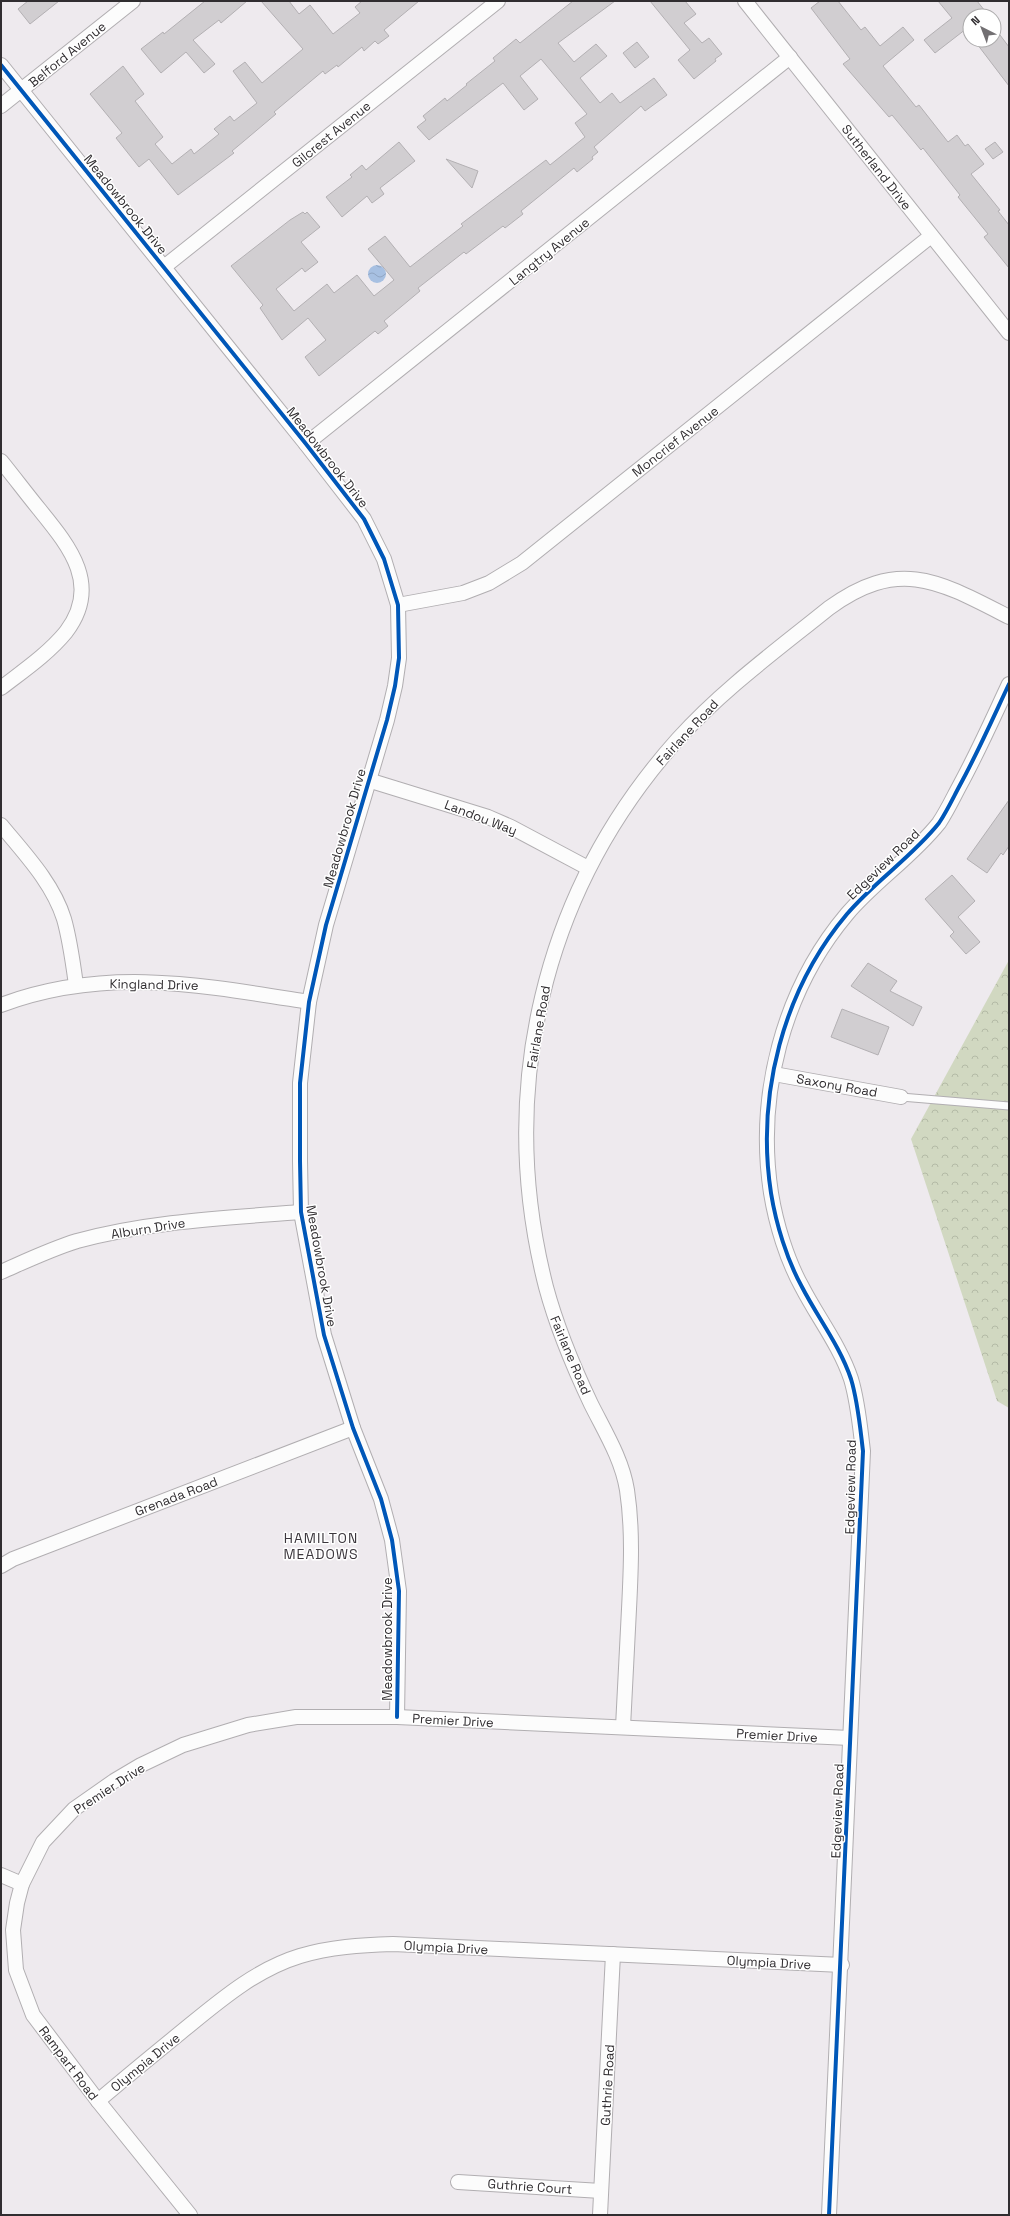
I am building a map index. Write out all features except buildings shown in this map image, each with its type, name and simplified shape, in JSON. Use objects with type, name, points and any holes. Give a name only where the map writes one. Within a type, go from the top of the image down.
[{"type":"street","name":"Belford Avenue","points":[[1,106],[133,1]]},
{"type":"street","name":"Gilcrest Avenue","points":[[164,267],[498,1]]},
{"type":"street","name":"Sutherland Drive","points":[[745,1],[1009,332]]},
{"type":"street","name":"Langtry Avenue","points":[[306,444],[790,57]]},
{"type":"street","name":"Meadowbrook Drive","points":[[1,65],[306,444],[367,526],[384,559],[398,605],[400,645],[396,686],[326,925],[309,1002],[300,1084],[301,1212],[312,1283],[324,1335],[353,1428],[381,1499],[392,1540],[399,1591],[397,1717]]},
{"type":"street","name":"Moncrief Avenue","points":[[398,605],[463,593],[489,583],[522,563],[931,236]]},
{"type":"street","points":[[1,461],[72,552],[81,585],[79,606],[74,619],[59,640],[1,688]]},
{"type":"street","name":"Fairlane Road","points":[[623,1728],[632,1551],[627,1492],[618,1459],[569,1356],[554,1319],[534,1231],[526,1151],[530,1059],[540,1003],[554,954],[571,906],[588,868],[622,811],[648,775],[678,739],[731,687],[844,597],[868,585],[889,579],[911,578],[949,587],[1009,616]]},
{"type":"street","name":"Edgeview Road","points":[[829,2215],[842,1965],[862,1451],[859,1413],[850,1379],[838,1349],[800,1285],[779,1228],[771,1194],[766,1145],[769,1097],[782,1036],[794,1001],[827,939],[870,889],[922,841],[939,822],[965,776],[1009,684]]},
{"type":"street","name":"Landou Way","points":[[368,780],[488,817],[511,827],[588,868]]},
{"type":"street","points":[[1,825],[35,867],[64,918],[76,985]]},
{"type":"street","name":"Kingland Drive","points":[[1,1005],[76,985],[123,981],[179,982],[309,1002]]},
{"type":"street","name":"Saxony Road","points":[[774,1074],[901,1097]]},
{"type":"street","name":"Alburn Drive","points":[[1,1272],[64,1246],[117,1232],[177,1222],[301,1212]]},
{"type":"street","name":"Grenada Road","points":[[1,1566],[20,1556],[353,1428]]},
{"type":"street","name":"Premier Drive","points":[[22,1884],[43,1842],[74,1809],[141,1765],[183,1745],[248,1725],[296,1717],[397,1717],[850,1738]]},
{"type":"street","points":[[1,1875],[22,1884]]},
{"type":"street","name":"Rampart Road","points":[[22,1884],[17,1903],[13,1930],[16,1970],[33,2015],[98,2101],[190,2215]]},
{"type":"street","name":"Olympia Drive","points":[[98,2101],[200,2016],[260,1973],[298,1956],[323,1950],[358,1945],[393,1944],[842,1965]]},
{"type":"street","name":"Guthrie Road","points":[[600,2215],[613,1954]]},
{"type":"street","name":"Guthrie Court","points":[[458,2182],[601,2191]]},
{"type":"lane","points":[[901,1097],[1009,1106]]},
{"type":"green space","points":[[1009,960],[1009,1408],[997,1401],[911,1139]]},
{"type":"water","points":[[377,265],[383,268],[386,274],[383,280],[377,283],[371,280],[368,274],[371,268]]},
{"type":"cycle path","points":[[1,65],[306,444],[364,519],[384,559],[398,605],[399,658],[395,686],[387,720],[326,925],[309,1002],[300,1083],[301,1212],[324,1335],[353,1428],[381,1499],[392,1540],[399,1591],[397,1717]]},
{"type":"cycle path","points":[[829,2215],[863,1451],[857,1406],[851,1379],[841,1355],[797,1276],[787,1254],[776,1217],[771,1193],[767,1156],[768,1119],[772,1082],[779,1045],[791,1010],[806,976],[825,944],[847,914],[858,902],[917,847],[939,823],[973,760],[1009,684]]},
{"type":"district","name":"HAMILTON MEADOWS","points":[[321,1546]]}]
